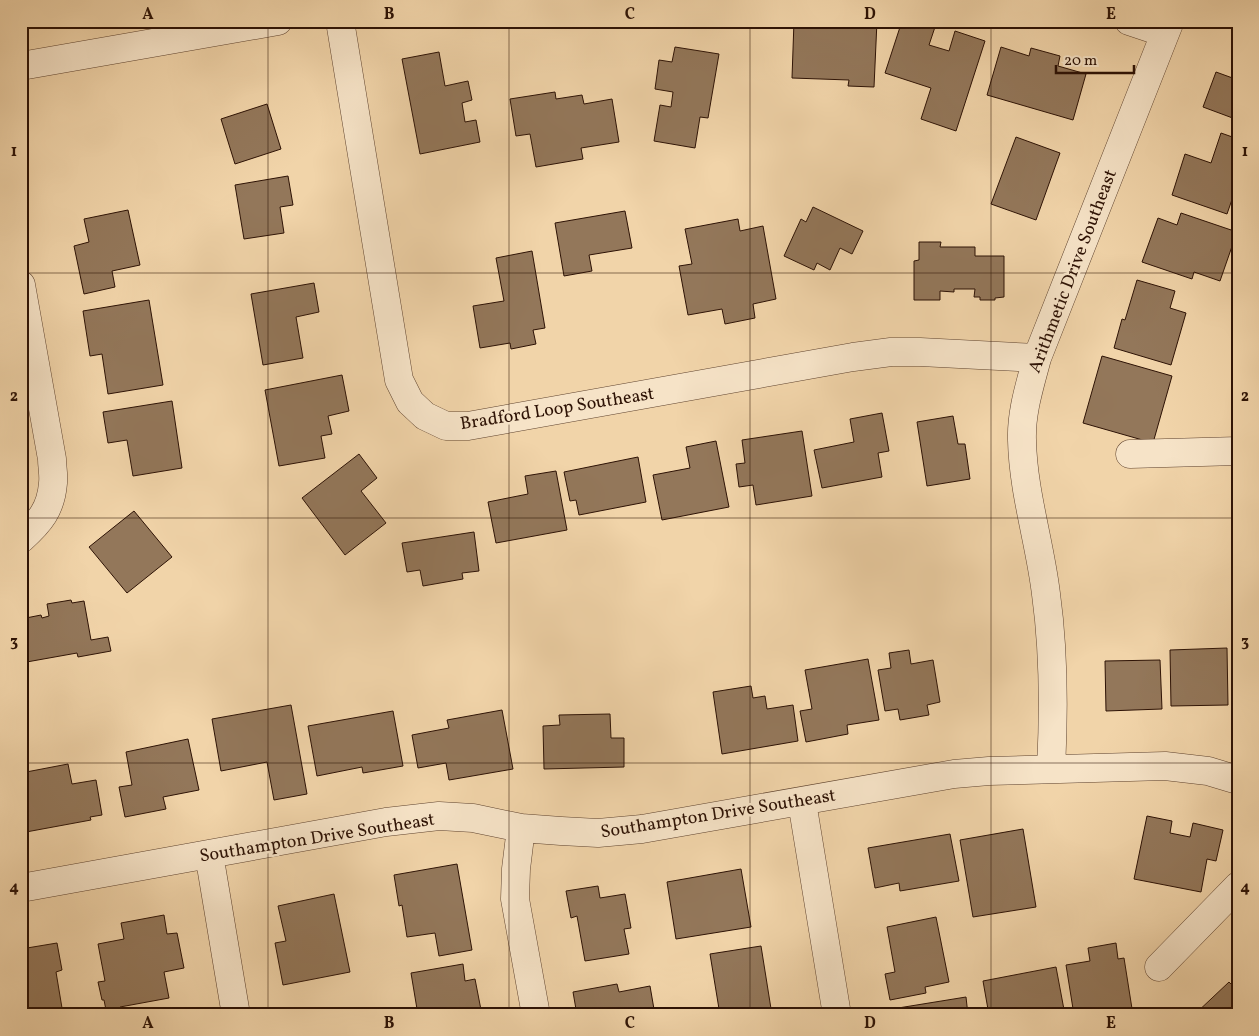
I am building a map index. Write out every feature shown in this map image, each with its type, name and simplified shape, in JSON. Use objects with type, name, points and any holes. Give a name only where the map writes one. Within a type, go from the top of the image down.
[{"type":"street","points":[[21,66],[278,21]]},
{"type":"street","name":"Bradford Loop Southeast","points":[[340,21],[399,380],[410,402],[425,416],[446,426],[468,426],[891,352],[1037,358]]},
{"type":"street","points":[[1129,21],[1167,27]]},
{"type":"street","name":"Arithmetic Drive Southeast","points":[[1051,769],[1054,722],[1051,633],[1046,592],[1024,466],[1022,438],[1025,403],[1037,358],[1167,27]]},
{"type":"street","points":[[21,285],[53,482],[48,508],[29,532]]},
{"type":"street","points":[[1130,454],[1238,451]]},
{"type":"street","name":"Southampton Drive Southeast","points":[[21,888],[386,822],[439,816],[473,818],[521,828],[598,833],[642,829],[954,774],[989,771],[1165,766],[1208,771],[1238,780]]},
{"type":"street","points":[[802,802],[837,1015]]},
{"type":"street","points":[[521,828],[515,899],[536,1015]]},
{"type":"street","points":[[209,854],[236,1015]]},
{"type":"street","points":[[1159,968],[1238,886]]},
{"type":"building","points":[[794,21],[877,21],[874,87],[848,86],[849,80],[792,78]]},
{"type":"building","points":[[902,21],[937,21],[929,45],[949,51],[955,31],[985,41],[956,131],[921,119],[931,88],[885,73]]},
{"type":"building","points":[[675,47],[719,54],[708,118],[700,117],[695,148],[654,141],[660,105],[671,107],[673,92],[655,89],[659,60],[672,62]]},
{"type":"building","points":[[1001,47],[1029,56],[1031,48],[1060,56],[1058,66],[1086,74],[1073,120],[987,95]]},
{"type":"building","points":[[439,52],[445,86],[468,81],[472,100],[462,103],[465,122],[476,120],[480,142],[420,154],[402,59]]},
{"type":"building","points":[[1216,72],[1238,80],[1238,120],[1203,107]]},
{"type":"building","points":[[555,92],[556,99],[582,95],[584,104],[612,99],[619,142],[581,148],[583,159],[536,167],[530,134],[516,136],[510,99]]},
{"type":"building","points":[[267,104],[281,149],[235,164],[221,119]]},
{"type":"building","points":[[1221,133],[1238,139],[1238,182],[1227,214],[1172,195],[1185,154],[1211,163]]},
{"type":"building","points":[[1016,137],[1060,153],[1036,220],[991,204]]},
{"type":"building","points":[[288,176],[293,205],[280,207],[284,233],[244,239],[235,185]]},
{"type":"building","points":[[813,207],[863,231],[852,254],[840,248],[830,270],[817,263],[814,270],[784,256],[801,219],[806,222]]},
{"type":"building","points":[[128,210],[140,265],[112,271],[115,287],[84,294],[74,246],[89,242],[84,219]]},
{"type":"building","points":[[625,211],[632,248],[589,255],[592,271],[564,276],[555,223]]},
{"type":"building","points":[[1181,213],[1237,232],[1220,281],[1194,272],[1192,279],[1142,262],[1158,218],[1177,225]]},
{"type":"building","points":[[738,219],[740,231],[763,226],[776,299],[753,304],[755,318],[725,324],[722,309],[688,315],[679,266],[692,264],[685,229]]},
{"type":"building","points":[[919,242],[941,242],[940,247],[975,247],[975,256],[1004,256],[1004,297],[995,298],[995,300],[980,300],[980,297],[974,297],[975,289],[954,289],[954,292],[940,291],[940,300],[914,300],[914,261],[919,260]]},
{"type":"building","points":[[532,251],[545,328],[533,330],[536,344],[511,349],[510,343],[480,348],[473,306],[504,301],[496,258]]},
{"type":"building","points":[[1137,280],[1175,291],[1170,308],[1186,313],[1171,365],[1114,348],[1122,319],[1125,320]]},
{"type":"building","points":[[314,283],[319,312],[296,317],[303,358],[263,365],[251,294]]},
{"type":"building","points":[[149,300],[163,385],[108,394],[102,354],[90,356],[83,311]]},
{"type":"building","points":[[1102,356],[1172,376],[1153,443],[1083,423]]},
{"type":"building","points":[[342,375],[349,411],[328,416],[332,434],[321,436],[325,458],[279,466],[265,390]]},
{"type":"building","points":[[172,401],[182,468],[133,476],[127,440],[108,443],[103,412]]},
{"type":"building","points":[[882,413],[889,451],[878,453],[882,477],[822,488],[814,450],[854,442],[850,419]]},
{"type":"building","points":[[953,416],[958,444],[965,444],[970,479],[927,486],[917,422]]},
{"type":"building","points":[[802,431],[812,496],[756,505],[753,485],[739,487],[736,464],[745,463],[742,440]]},
{"type":"building","points":[[716,441],[729,507],[662,520],[653,475],[690,468],[686,447]]},
{"type":"building","points":[[359,454],[377,478],[361,491],[386,523],[345,555],[302,498]]},
{"type":"building","points":[[638,457],[646,502],[579,515],[576,500],[570,501],[564,472]]},
{"type":"building","points":[[556,471],[567,530],[496,543],[488,502],[528,494],[525,476]]},
{"type":"building","points":[[134,511],[172,557],[127,593],[89,547]]},
{"type":"building","points":[[474,532],[479,571],[462,573],[463,579],[423,586],[420,570],[407,572],[402,543]]},
{"type":"building","points":[[71,600],[72,603],[84,601],[91,640],[108,637],[111,651],[78,657],[77,653],[21,663],[21,620],[41,615],[42,618],[49,616],[47,604]]},
{"type":"building","points":[[1227,648],[1228,705],[1171,706],[1170,650]]},
{"type":"building","points":[[909,650],[911,664],[933,660],[940,702],[927,705],[929,715],[900,720],[898,709],[885,711],[878,670],[891,668],[889,653]]},
{"type":"building","points":[[868,659],[879,720],[847,725],[848,734],[806,742],[800,711],[812,709],[805,670]]},
{"type":"building","points":[[1160,660],[1162,709],[1106,711],[1105,661]]},
{"type":"building","points":[[751,686],[753,698],[765,696],[767,709],[793,705],[798,741],[722,754],[713,692]]},
{"type":"building","points":[[291,705],[307,794],[274,800],[267,762],[221,771],[212,719]]},
{"type":"building","points":[[502,710],[513,769],[449,780],[446,763],[418,768],[412,735],[449,728],[447,720]]},
{"type":"building","points":[[393,711],[403,766],[363,773],[362,767],[317,776],[308,726]]},
{"type":"building","points":[[610,714],[611,738],[624,738],[624,767],[544,769],[543,726],[560,725],[559,715]]},
{"type":"building","points":[[188,739],[199,790],[163,797],[166,809],[125,817],[119,787],[132,785],[126,752]]},
{"type":"building","points":[[68,764],[72,784],[96,780],[102,815],[90,817],[91,820],[26,832],[21,805],[21,773]]},
{"type":"building","points":[[1147,816],[1172,821],[1170,833],[1190,837],[1193,823],[1223,830],[1216,861],[1207,859],[1201,892],[1134,879]]},
{"type":"building","points":[[1023,829],[1036,907],[973,917],[960,840]]},
{"type":"building","points":[[950,834],[959,881],[900,891],[899,883],[875,888],[868,848]]},
{"type":"building","points":[[457,864],[472,950],[439,956],[435,933],[407,937],[402,905],[399,906],[394,875]]},
{"type":"building","points":[[741,869],[751,927],[676,939],[667,882]]},
{"type":"building","points":[[598,886],[600,898],[625,894],[631,928],[624,929],[629,954],[585,961],[577,916],[571,918],[566,891]]},
{"type":"building","points":[[334,894],[350,972],[283,985],[275,943],[286,941],[278,906]]},
{"type":"building","points":[[164,915],[167,934],[177,933],[184,968],[164,972],[169,998],[120,1007],[121,1013],[107,1015],[98,982],[105,981],[98,944],[124,939],[121,923]]},
{"type":"building","points":[[936,917],[949,982],[925,987],[926,993],[890,1000],[885,974],[895,972],[887,927]]},
{"type":"building","points":[[57,943],[62,970],[56,972],[63,1014],[21,1015],[21,949]]},
{"type":"building","points":[[1116,943],[1118,959],[1124,958],[1133,1015],[1074,1015],[1066,965],[1090,961],[1088,948]]},
{"type":"building","points":[[761,946],[772,1015],[720,1015],[710,954]]},
{"type":"building","points":[[463,964],[465,981],[475,979],[482,1015],[418,1015],[411,973]]},
{"type":"building","points":[[1056,967],[1065,1015],[989,1015],[983,981]]},
{"type":"building","points":[[1229,982],[1238,991],[1238,1015],[1194,1015]]},
{"type":"building","points":[[617,984],[619,992],[650,986],[655,1015],[577,1015],[573,992]]},
{"type":"building","points":[[966,997],[968,1015],[893,1015],[892,1009]]},
{"type":"building","points":[[331,1008],[332,1015],[296,1015]]}]
